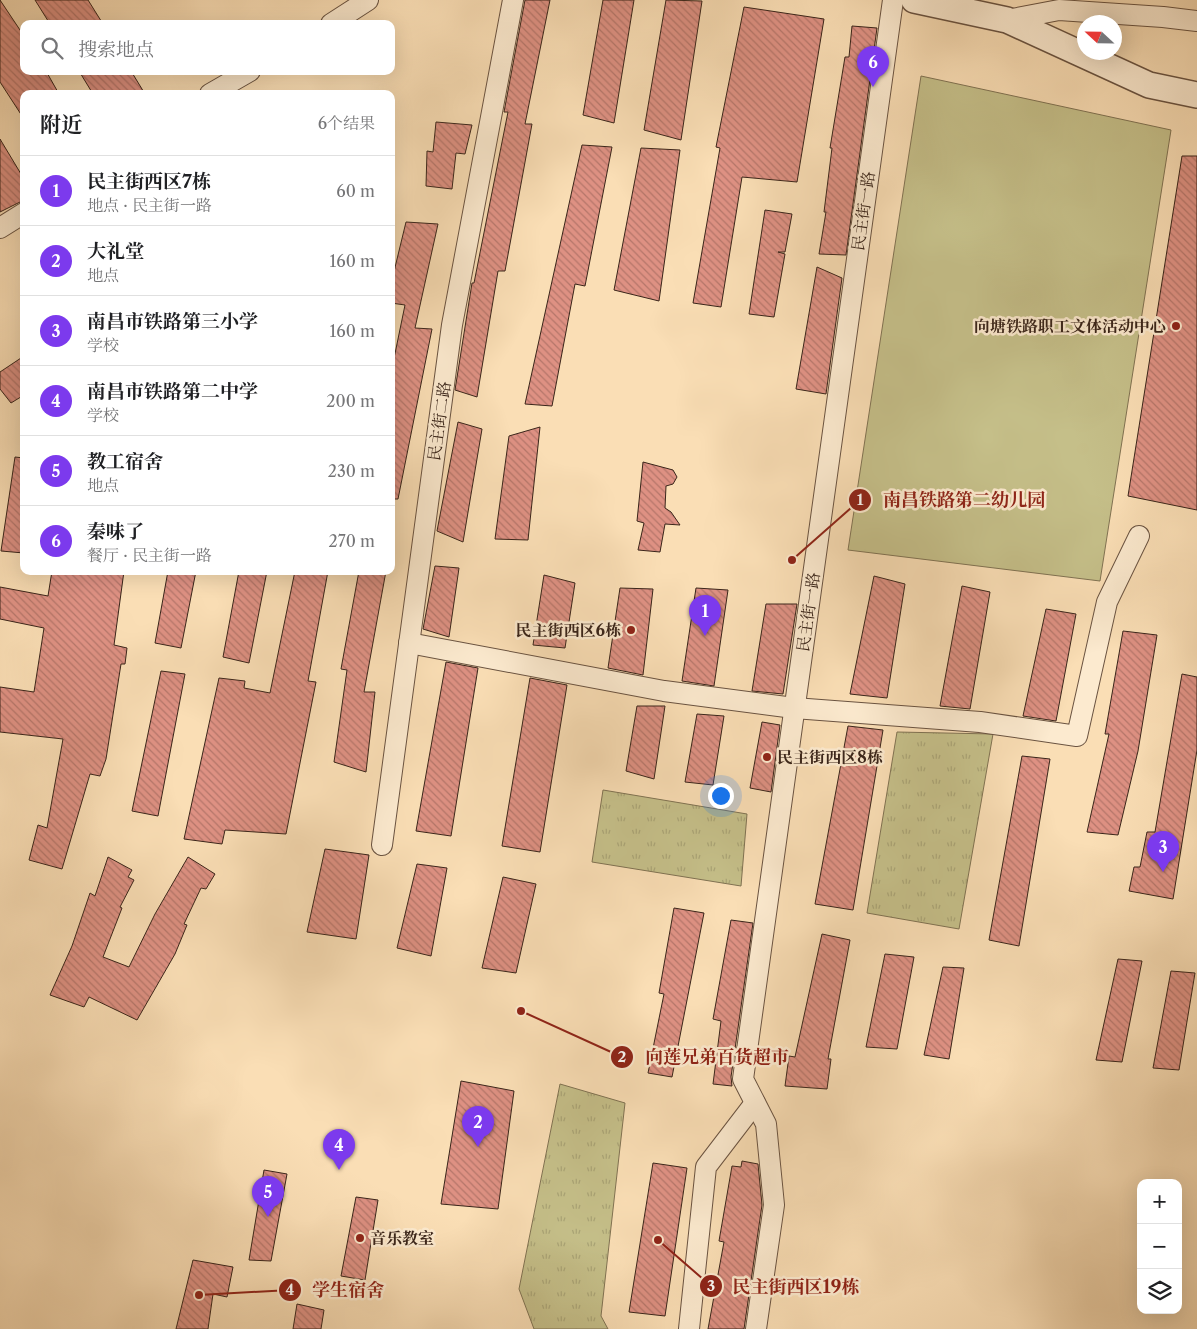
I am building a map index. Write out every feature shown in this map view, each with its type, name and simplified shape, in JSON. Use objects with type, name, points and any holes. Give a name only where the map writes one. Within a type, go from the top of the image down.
[{"type":"street","points":[[337,20],[368,0]]},
{"type":"street","name":"民主街二路","points":[[382,845],[452,325],[512,0]]},
{"type":"street","name":"民主街一路","points":[[756,1329],[774,1205],[766,1124],[743,1079],[892,0]]},
{"type":"street","points":[[914,0],[1008,20],[1149,85],[1197,95]]},
{"type":"street","points":[[1008,20],[1059,10],[1197,21]]},
{"type":"street","points":[[217,90],[243,75]]},
{"type":"street","points":[[0,228],[20,216]]},
{"type":"street","points":[[409,643],[664,691],[794,708],[980,722],[1077,736],[1106,602],[1139,536]]},
{"type":"street","points":[[689,1329],[706,1166],[755,1102]]},
{"type":"green space","points":[[921,76],[1171,130],[1100,581],[848,550]]},
{"type":"green space","points":[[897,732],[993,734],[959,929],[867,913]]},
{"type":"green space","points":[[603,790],[747,814],[741,886],[592,862]]},
{"type":"green space","points":[[560,1084],[625,1103],[601,1316],[608,1329],[534,1329],[519,1289]]},
{"type":"building","points":[[0,0],[20,30],[20,75],[48,75],[57,90],[20,90],[20,113],[0,82]]},
{"type":"building","points":[[35,0],[88,0],[100,20],[48,20]]},
{"type":"building","points":[[525,0],[550,0],[525,124],[532,124],[505,271],[498,271],[477,397],[455,390],[472,283],[474,283],[508,112],[504,112]]},
{"type":"building","points":[[603,0],[634,0],[614,123],[583,115]]},
{"type":"building","points":[[666,0],[702,1],[681,140],[644,130]]},
{"type":"building","points":[[744,7],[824,19],[797,182],[742,177],[721,307],[693,303],[720,148],[716,147]]},
{"type":"building","points":[[852,26],[877,28],[846,255],[819,254],[826,212],[824,212],[832,148],[830,148],[845,57],[849,57]]},
{"type":"building","points":[[81,75],[133,75],[143,90],[91,90]]},
{"type":"building","points":[[436,122],[472,125],[465,154],[456,153],[452,189],[426,186],[427,151],[433,152]]},
{"type":"building","points":[[0,139],[20,172],[20,202],[0,212]]},
{"type":"building","points":[[582,145],[612,147],[585,286],[575,284],[552,406],[525,404]]},
{"type":"building","points":[[641,148],[680,150],[659,301],[614,290]]},
{"type":"building","name":"向塘铁路职工文体活动中心","points":[[1182,156],[1197,156],[1197,510],[1128,496]]},
{"type":"building","points":[[765,210],[792,214],[785,252],[778,252],[785,254],[774,317],[749,314]]},
{"type":"building","points":[[406,222],[438,224],[415,328],[432,329],[398,499],[395,499],[395,354],[405,305],[395,304],[395,267]]},
{"type":"building","points":[[817,267],[842,278],[826,394],[796,389]]},
{"type":"building","points":[[20,359],[20,397],[11,403],[0,389],[0,372]]},
{"type":"building","points":[[458,422],[482,429],[463,542],[437,531]]},
{"type":"building","points":[[540,427],[528,540],[495,539],[509,436]]},
{"type":"building","points":[[15,457],[20,458],[20,553],[1,551]]},
{"type":"building","points":[[643,462],[673,470],[677,477],[673,484],[666,486],[665,508],[671,512],[680,525],[665,524],[660,552],[638,550],[644,523],[637,521]]},
{"type":"building","points":[[435,566],[459,568],[449,637],[423,629]]},
{"type":"building","points":[[51,575],[123,575],[114,645],[127,648],[125,664],[121,664],[106,759],[100,776],[90,774],[62,869],[29,860],[38,825],[47,828],[63,739],[0,732],[0,687],[34,692],[44,628],[0,619],[0,587],[48,596]]},
{"type":"building","points":[[167,575],[195,575],[181,648],[155,643]]},
{"type":"building","points":[[238,575],[266,575],[249,663],[223,657]]},
{"type":"building","points":[[294,575],[327,575],[308,681],[316,682],[286,834],[225,830],[222,844],[184,839],[219,678],[245,681],[244,688],[270,693]]},
{"type":"building","points":[[358,575],[385,575],[364,692],[375,692],[366,772],[334,762],[347,670],[341,669]]},
{"type":"building","points":[[544,575],[575,583],[565,648],[533,645]]},
{"type":"building","points":[[874,576],[905,584],[887,698],[850,694]]},
{"type":"building","points":[[962,586],[990,592],[970,709],[940,706]]},
{"type":"building","name":"民主街西区6栋","points":[[620,588],[653,589],[643,675],[608,668]]},
{"type":"building","points":[[696,588],[728,590],[714,686],[682,681]]},
{"type":"building","points":[[766,604],[797,604],[783,694],[752,691]]},
{"type":"building","points":[[1046,609],[1076,614],[1056,721],[1023,716]]},
{"type":"building","points":[[1123,631],[1157,635],[1138,751],[1118,835],[1087,832],[1109,734],[1105,734]]},
{"type":"building","points":[[446,662],[478,668],[451,836],[416,831]]},
{"type":"building","points":[[161,671],[185,674],[158,816],[132,811]]},
{"type":"building","points":[[1182,674],[1197,677],[1197,750],[1173,899],[1129,891],[1134,867],[1140,867],[1147,832],[1155,832]]},
{"type":"building","points":[[530,678],[567,685],[540,852],[502,846]]},
{"type":"building","points":[[637,706],[665,706],[654,779],[626,771]]},
{"type":"building","points":[[697,714],[724,716],[713,785],[685,782]]},
{"type":"building","name":"民主街西区8栋","points":[[762,722],[780,725],[771,792],[750,788]]},
{"type":"building","points":[[848,726],[883,730],[853,910],[815,904]]},
{"type":"building","points":[[1022,756],[1050,759],[1019,946],[989,940]]},
{"type":"building","points":[[325,849],[369,855],[356,939],[307,932]]},
{"type":"building","points":[[108,857],[132,870],[128,877],[134,880],[120,907],[122,908],[103,957],[129,967],[155,914],[188,857],[215,874],[206,889],[201,888],[184,924],[187,925],[175,954],[137,1020],[89,997],[84,1007],[50,995],[72,946],[90,893],[95,896]]},
{"type":"building","points":[[417,864],[447,868],[431,956],[397,948]]},
{"type":"building","points":[[503,877],[536,884],[516,973],[482,968]]},
{"type":"building","points":[[674,908],[704,913],[672,1077],[648,1073],[664,994],[659,993]]},
{"type":"building","points":[[731,920],[753,923],[731,1077],[732,1086],[713,1084],[721,1021],[713,1019]]},
{"type":"building","points":[[822,934],[850,940],[828,1059],[831,1059],[827,1089],[785,1086],[789,1056],[795,1057]]},
{"type":"building","points":[[885,954],[914,957],[897,1049],[866,1047]]},
{"type":"building","points":[[1118,959],[1142,961],[1122,1062],[1096,1060]]},
{"type":"building","points":[[943,967],[964,968],[949,1059],[924,1055]]},
{"type":"building","points":[[1171,971],[1195,973],[1179,1070],[1153,1068]]},
{"type":"building","points":[[461,1081],[514,1091],[498,1209],[441,1204]]},
{"type":"building","points":[[742,1161],[758,1164],[762,1205],[744,1329],[708,1329],[724,1242],[719,1241],[732,1166],[741,1167]]},
{"type":"building","points":[[653,1163],[687,1168],[665,1316],[629,1312]]},
{"type":"building","points":[[264,1170],[287,1174],[271,1261],[249,1260]]},
{"type":"building","name":"音乐教室","points":[[356,1197],[378,1200],[365,1280],[341,1276]]},
{"type":"building","points":[[193,1260],[233,1267],[227,1297],[213,1294],[208,1329],[176,1329]]},
{"type":"building","points":[[297,1304],[324,1310],[321,1329],[293,1329]]},
{"type":"place","name":"秦味了","points":[[873,87]]},
{"type":"place","name":"向塘铁路职工文体活动中心","points":[[1176,326]]},
{"type":"place","name":"南昌铁路第二幼儿园","points":[[792,560]]},
{"type":"place","name":"民主街西区6栋","points":[[631,630]]},
{"type":"place","name":"民主街西区7栋","points":[[705,636]]},
{"type":"place","name":"民主街西区8栋","points":[[767,757]]},
{"type":"place","name":"南昌市铁路第三小学","points":[[1163,872]]},
{"type":"place","name":"向莲兄弟百货超市","points":[[521,1011]]},
{"type":"place","name":"大礼堂","points":[[478,1147]]},
{"type":"place","name":"南昌市铁路第二中学","points":[[339,1170]]},
{"type":"place","name":"教工宿舍","points":[[268,1217]]},
{"type":"place","name":"音乐教室","points":[[360,1238]]},
{"type":"place","name":"民主街西区19栋","points":[[658,1240]]},
{"type":"place","name":"学生宿舍","points":[[199,1295]]}]
